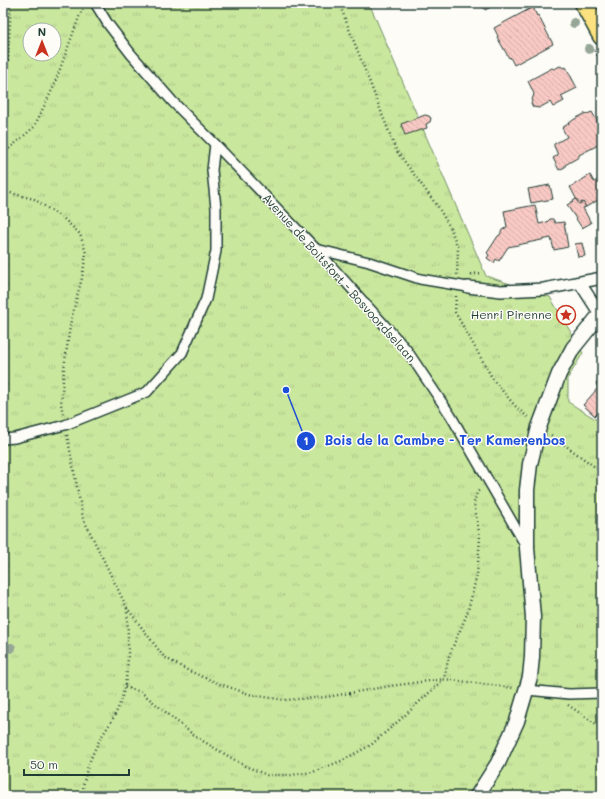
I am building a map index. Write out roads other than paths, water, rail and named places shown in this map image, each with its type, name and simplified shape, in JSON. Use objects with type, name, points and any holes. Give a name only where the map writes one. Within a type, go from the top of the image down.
[{"type":"main road","points":[[584,3],[602,36]]},
{"type":"street","name":"Avenue de Boitsfort - Bosvoordselaan","points":[[91,5],[172,102],[215,144],[316,250],[406,350],[451,416],[527,548],[533,616],[532,657],[526,690],[517,721],[498,763],[477,796]]},
{"type":"street","points":[[3,439],[15,438],[65,425],[147,392],[182,353],[206,299],[216,251],[216,208],[212,170],[215,144]]},
{"type":"street","points":[[316,250],[369,262],[420,279],[468,288],[501,291],[544,289],[602,278]]},
{"type":"street","points":[[527,548],[527,490],[530,464],[539,427],[559,374],[573,348],[601,313],[580,283]]},
{"type":"street","points":[[526,690],[569,694],[602,693]]},
{"type":"place","name":"Henri Pirenne","points":[[566,315]]},
{"type":"place","name":"Bois de la Cambre - Ter Kamerenbos","points":[[286,390]]}]
